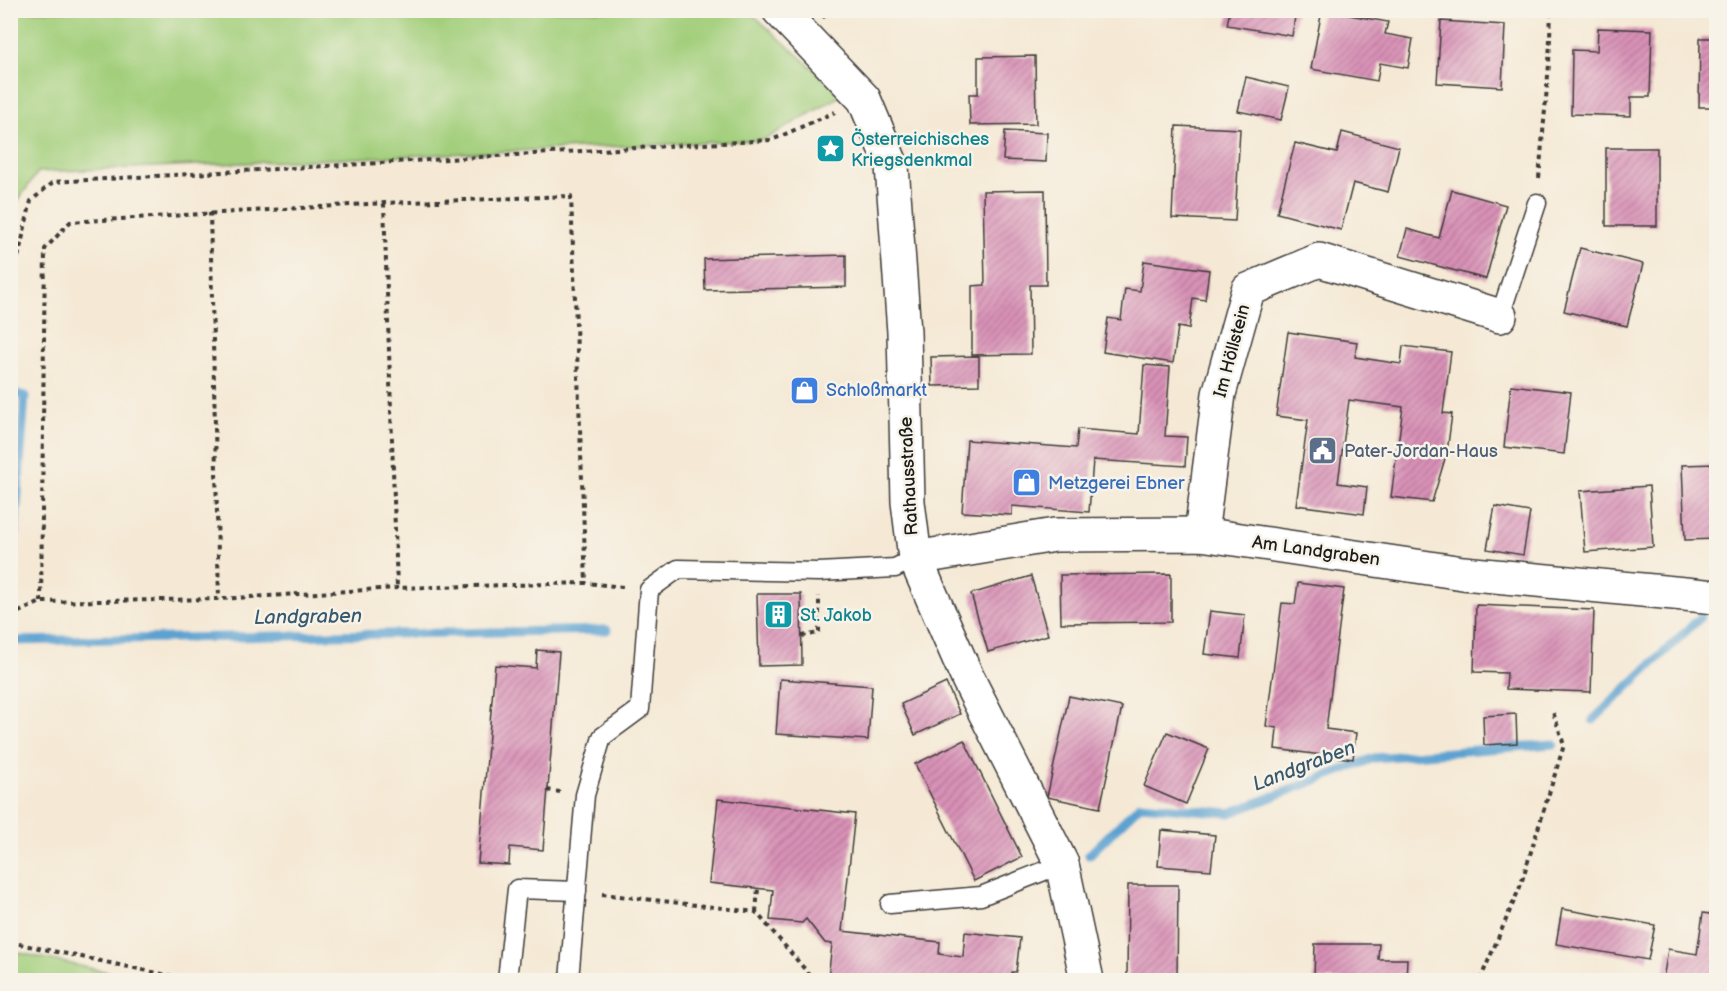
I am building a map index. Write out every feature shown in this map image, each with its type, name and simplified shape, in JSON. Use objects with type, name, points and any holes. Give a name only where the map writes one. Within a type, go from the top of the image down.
[{"type":"street","name":"Rathausstraße","points":[[779,10],[864,99],[892,166],[904,332],[908,502],[915,558],[968,679],[1062,864],[1087,981]]},
{"type":"street","name":"Im Höllstein","points":[[1201,534],[1219,394],[1248,290],[1319,260],[1500,316]]},
{"type":"street","name":"Am Landgraben","points":[[915,558],[1055,536],[1201,534],[1463,573],[1716,597]]},
{"type":"lane","points":[[1500,316],[1537,203]]},
{"type":"lane","points":[[569,981],[585,795],[602,737],[640,709],[649,590],[678,568],[819,572],[895,568],[915,558]]},
{"type":"lane","points":[[890,904],[981,896],[1062,864]]},
{"type":"lane","points":[[507,981],[516,889],[577,891]]},
{"type":"path","points":[[1537,203],[1549,64],[1551,10]]},
{"type":"path","points":[[10,292],[31,201],[53,182],[772,140],[864,99]]},
{"type":"path","points":[[41,602],[45,249],[70,222],[210,212],[571,196],[586,583]]},
{"type":"path","points":[[384,203],[397,588]]},
{"type":"path","points":[[210,212],[219,599]]},
{"type":"path","points":[[802,636],[819,633],[819,572]]},
{"type":"path","points":[[10,616],[41,602],[219,599],[397,588],[586,583],[649,590]]},
{"type":"path","points":[[1480,981],[1520,887],[1564,745],[1552,709]]},
{"type":"path","points":[[756,912],[758,888]]},
{"type":"path","points":[[577,891],[756,912],[814,981]]},
{"type":"path","points":[[10,942],[191,981]]},
{"type":"green space","points":[[11,11],[749,11],[842,95],[764,140],[38,172],[14,206],[11,226]]},
{"type":"green space","points":[[11,951],[145,980],[11,980]]},
{"type":"building","points":[[814,10],[830,10],[824,18]]},
{"type":"building","points":[[1230,10],[1296,10],[1292,36],[1227,25]]},
{"type":"building","points":[[1322,10],[1388,22],[1385,34],[1413,39],[1408,68],[1380,63],[1377,81],[1311,69]]},
{"type":"building","points":[[1441,21],[1505,25],[1502,87],[1437,83]]},
{"type":"building","points":[[1598,28],[1652,30],[1650,97],[1631,97],[1631,116],[1571,114],[1572,50],[1597,51]]},
{"type":"building","points":[[1700,38],[1716,38],[1716,107],[1699,107]]},
{"type":"building","points":[[1035,56],[1036,124],[970,125],[969,94],[978,94],[978,57]]},
{"type":"building","points":[[1246,77],[1289,87],[1281,120],[1238,111]]},
{"type":"building","points":[[1176,126],[1240,129],[1235,221],[1172,218]]},
{"type":"building","points":[[1005,131],[1047,133],[1046,162],[1003,160]]},
{"type":"building","points":[[1342,132],[1399,147],[1388,192],[1353,183],[1341,230],[1277,213],[1295,143],[1337,153]]},
{"type":"building","points":[[1606,148],[1657,148],[1657,226],[1606,226]]},
{"type":"building","points":[[1045,190],[1046,285],[1030,285],[1031,354],[972,355],[972,286],[985,285],[983,191]]},
{"type":"building","points":[[1452,190],[1506,205],[1486,279],[1400,256],[1407,229],[1439,238]]},
{"type":"building","points":[[1580,248],[1643,264],[1627,326],[1564,311]]},
{"type":"building","points":[[846,255],[846,287],[705,290],[704,259]]},
{"type":"building","points":[[1144,261],[1209,270],[1205,300],[1193,298],[1189,329],[1178,327],[1173,363],[1103,352],[1108,318],[1121,320],[1125,289],[1140,291]]},
{"type":"building","points":[[1288,332],[1357,342],[1355,357],[1401,364],[1403,346],[1451,352],[1443,413],[1452,414],[1447,452],[1432,502],[1391,497],[1403,407],[1349,400],[1338,483],[1367,487],[1364,514],[1296,505],[1308,420],[1276,416]]},
{"type":"building","points":[[979,356],[979,385],[932,386],[931,357]]},
{"type":"building","name":"Metzgerei Ebner","points":[[1144,365],[1170,367],[1165,436],[1187,437],[1185,466],[1093,460],[1089,512],[1012,506],[1012,515],[962,512],[967,440],[1076,448],[1078,429],[1139,434]]},
{"type":"building","points":[[1511,385],[1571,392],[1564,454],[1504,447]]},
{"type":"building","points":[[1716,464],[1716,539],[1685,540],[1682,465]]},
{"type":"building","points":[[1649,486],[1653,547],[1585,552],[1580,491]]},
{"type":"building","points":[[1495,506],[1530,512],[1523,555],[1487,549]]},
{"type":"building","points":[[1171,574],[1171,622],[1061,623],[1060,575]]},
{"type":"building","points":[[1031,576],[1048,635],[988,652],[971,594]]},
{"type":"building","points":[[1298,583],[1344,589],[1326,729],[1356,733],[1353,759],[1275,749],[1277,728],[1266,726],[1282,603],[1295,604]]},
{"type":"building","name":"St. Jakob","points":[[757,594],[801,594],[802,665],[759,666]]},
{"type":"building","points":[[1476,605],[1594,610],[1591,692],[1506,689],[1507,673],[1474,672]]},
{"type":"building","points":[[1210,611],[1245,615],[1240,658],[1204,654]]},
{"type":"building","points":[[537,650],[559,652],[543,850],[510,847],[509,865],[478,863],[495,665],[536,668]]},
{"type":"building","points":[[780,679],[872,686],[868,740],[776,734]]},
{"type":"building","points":[[946,683],[960,714],[915,735],[901,704]]},
{"type":"building","points":[[1069,696],[1122,707],[1100,808],[1047,797]]},
{"type":"building","points":[[1516,714],[1517,743],[1484,745],[1483,716]]},
{"type":"building","points":[[1167,732],[1209,749],[1186,804],[1144,786]]},
{"type":"building","points":[[964,740],[1022,857],[974,881],[915,764]]},
{"type":"building","points":[[718,799],[855,814],[842,931],[940,942],[939,954],[963,957],[965,932],[1020,938],[1016,972],[1012,972],[1012,980],[828,979],[832,944],[825,943],[806,919],[802,923],[770,920],[773,890],[709,883]]},
{"type":"building","points":[[1161,830],[1215,835],[1211,870],[1158,866]]},
{"type":"building","points":[[1128,885],[1178,885],[1177,980],[1127,980]]},
{"type":"building","points":[[1562,909],[1655,925],[1648,960],[1556,944]]},
{"type":"building","points":[[1703,913],[1716,915],[1716,980],[1663,980],[1668,949],[1697,954]]},
{"type":"building","points":[[1315,944],[1379,944],[1378,959],[1407,959],[1406,980],[1314,980]]},
{"type":"waterway","name":"Landgraben","points":[[10,392],[25,396],[10,600]]},
{"type":"waterway","name":"Landgraben","points":[[1593,720],[1701,617]]},
{"type":"waterway","name":"Landgraben","points":[[10,641],[607,630]]},
{"type":"waterway","name":"Landgraben","points":[[1089,855],[1140,805],[1230,813],[1374,758],[1554,744]]},
{"type":"place","name":"Österreichisches Kriegsdenkmal","points":[[830,149]]},
{"type":"place","name":"Schloßmarkt","points":[[805,390]]},
{"type":"place","name":"Pater-Jordan-Haus","points":[[1323,451]]},
{"type":"place","name":"Metzgerei Ebner","points":[[1027,483]]},
{"type":"place","name":"St. Jakob","points":[[779,615]]}]
